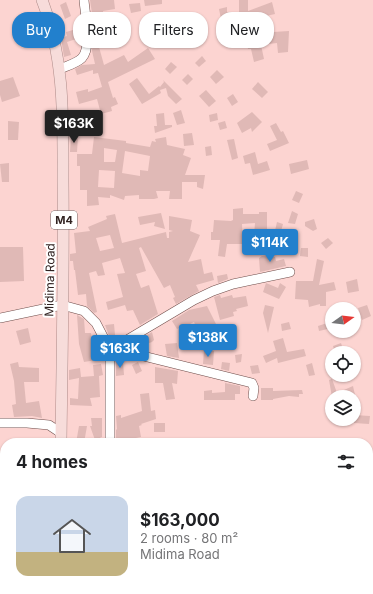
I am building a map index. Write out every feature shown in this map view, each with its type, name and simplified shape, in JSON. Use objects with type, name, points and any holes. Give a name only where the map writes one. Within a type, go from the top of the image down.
[{"type":"main road","name":"Midima Road","points":[[42,0],[52,32],[60,69],[64,210],[61,438]]},
{"type":"street","points":[[60,69],[81,59],[86,53],[88,45],[84,0]]},
{"type":"street","points":[[113,350],[133,336],[194,300],[213,291],[233,284],[290,272]]},
{"type":"street","points":[[0,318],[62,305],[84,311],[96,324],[113,350],[110,438]]},
{"type":"street","points":[[113,350],[252,383],[254,388],[253,396]]},
{"type":"street","points":[[0,423],[49,425],[61,438]]},
{"type":"building","points":[[90,0],[114,0],[115,9],[103,12],[92,12]]},
{"type":"building","points":[[144,0],[162,0],[162,4],[145,6]]},
{"type":"building","points":[[239,0],[248,0],[248,11],[272,2],[275,14],[274,12],[239,12]]},
{"type":"building","points":[[66,2],[71,16],[65,19],[65,12],[62,12],[60,5]]},
{"type":"building","points":[[140,3],[141,11],[131,13],[129,4]]},
{"type":"building","points":[[227,7],[227,12],[220,12],[219,9]]},
{"type":"building","points":[[73,30],[73,40],[67,42],[71,55],[64,57],[63,48],[65,48],[65,37],[67,36],[66,32]]},
{"type":"building","points":[[289,31],[288,52],[278,53],[277,43],[274,43],[274,32]]},
{"type":"building","points":[[92,48],[99,48],[104,65],[124,55],[128,62],[148,48],[155,59],[108,82],[113,98],[115,97],[118,104],[111,107],[112,111],[101,114],[97,99],[79,104],[76,92],[88,89],[88,92],[102,87],[98,73],[93,74],[93,70],[77,75],[75,69],[82,65],[95,64]]},
{"type":"building","points":[[262,48],[264,59],[254,62],[251,49],[248,49]]},
{"type":"building","points":[[202,56],[206,61],[199,67],[195,63]]},
{"type":"building","points":[[171,62],[177,67],[170,74],[165,69]]},
{"type":"building","points":[[217,70],[224,77],[216,84],[210,77]]},
{"type":"building","points":[[188,74],[193,79],[187,85],[182,80]]},
{"type":"building","points":[[13,77],[20,96],[2,102],[0,95],[0,81]]},
{"type":"building","points":[[137,78],[149,94],[159,86],[160,87],[164,82],[163,80],[182,99],[176,104],[168,96],[166,88],[160,90],[161,93],[142,104],[129,84]]},
{"type":"building","points":[[258,82],[268,92],[262,98],[252,89]]},
{"type":"building","points":[[206,90],[216,101],[209,107],[199,96]]},
{"type":"building","points":[[233,94],[238,102],[232,106],[227,98]]},
{"type":"building","points":[[181,110],[185,123],[177,125],[173,113]]},
{"type":"building","points":[[252,112],[262,122],[252,132],[251,128],[242,133],[237,123]]},
{"type":"building","points":[[164,113],[165,125],[172,125],[172,127],[155,133],[154,126],[157,126],[156,114]]},
{"type":"building","points":[[217,113],[218,120],[210,122],[209,115]]},
{"type":"building","points":[[8,121],[19,122],[18,140],[8,140]]},
{"type":"building","points":[[225,121],[227,128],[220,130],[218,123]]},
{"type":"building","points":[[81,122],[91,123],[90,134],[80,134]]},
{"type":"building","points":[[276,123],[281,132],[283,131],[289,143],[270,151],[267,144],[277,140],[270,126]]},
{"type":"building","points":[[192,133],[194,145],[184,146],[183,134]]},
{"type":"building","points":[[71,136],[78,136],[77,152],[70,152]]},
{"type":"building","points":[[94,137],[126,141],[126,143],[150,147],[152,141],[156,142],[155,139],[166,137],[167,145],[185,149],[183,155],[191,158],[185,175],[205,175],[203,189],[197,187],[197,182],[182,182],[182,199],[169,199],[170,191],[156,191],[158,198],[154,199],[139,199],[139,195],[125,196],[124,200],[110,195],[110,198],[98,197],[99,205],[87,206],[87,190],[80,190],[80,166],[77,166],[77,154],[92,154]],"holes":[[[104,148],[117,150],[115,162],[104,162]],[[125,151],[150,156],[148,171],[140,170],[140,176],[122,173]],[[99,170],[115,171],[114,188],[98,187]]]},
{"type":"building","points":[[234,139],[238,158],[232,160],[227,140]]},
{"type":"building","points":[[211,146],[212,155],[206,156],[205,147]]},
{"type":"building","points":[[255,152],[258,164],[267,161],[270,170],[253,175],[250,163],[245,164],[243,156]]},
{"type":"building","points":[[307,160],[309,169],[291,174],[289,164]]},
{"type":"building","points":[[9,163],[9,182],[2,182],[0,164]]},
{"type":"building","points":[[296,191],[303,194],[299,203],[292,200]]},
{"type":"building","points":[[243,208],[243,214],[259,214],[259,212],[267,212],[267,236],[254,235],[255,223],[242,224],[243,244],[227,244],[225,257],[218,256],[220,240],[211,240],[214,220],[231,221],[233,220],[233,209]]},
{"type":"building","points":[[292,211],[298,214],[295,224],[288,223]]},
{"type":"building","points":[[161,213],[165,229],[154,226],[155,222],[140,225],[138,217]]},
{"type":"building","points":[[115,214],[122,243],[166,232],[167,238],[169,238],[169,232],[173,231],[169,230],[169,216],[192,220],[190,231],[200,235],[188,262],[201,259],[204,274],[212,272],[214,280],[196,285],[199,291],[176,304],[170,285],[164,288],[141,247],[139,248],[146,271],[136,274],[141,288],[149,285],[158,314],[140,325],[133,310],[127,311],[125,305],[108,310],[106,302],[123,297],[117,274],[125,273],[120,258],[102,263],[105,275],[98,276],[96,271],[89,273],[97,312],[94,313],[87,306],[86,294],[78,295],[75,270],[73,261],[70,261],[70,254],[76,253],[74,233],[90,231],[88,227],[107,219],[106,216]],"holes":[[[110,235],[114,248],[100,251],[96,238]]]},
{"type":"building","points":[[314,219],[317,229],[313,231],[305,226],[305,222]]},
{"type":"building","points":[[277,222],[283,224],[280,235],[287,235],[287,243],[280,243],[279,245],[272,244]]},
{"type":"building","points":[[328,238],[333,243],[326,249],[321,243]]},
{"type":"building","points":[[0,247],[23,247],[24,281],[0,282]]},
{"type":"building","points":[[301,248],[308,248],[308,257],[300,256]]},
{"type":"building","points":[[262,256],[275,257],[276,261],[284,259],[286,266],[260,272],[259,258]]},
{"type":"building","points":[[317,259],[324,261],[319,285],[334,282],[336,290],[326,292],[325,306],[320,306],[320,304],[309,307],[308,300],[295,299],[296,281],[313,281]]},
{"type":"building","points":[[227,274],[228,279],[218,283],[217,276]]},
{"type":"building","points":[[357,279],[359,291],[348,293],[346,282]]},
{"type":"building","points":[[266,283],[278,288],[280,283],[286,287],[279,299],[263,292]]},
{"type":"building","points":[[220,295],[221,298],[232,295],[233,298],[246,296],[248,306],[236,309],[237,311],[233,312],[234,316],[220,320],[214,297]]},
{"type":"building","points":[[265,305],[274,307],[268,333],[263,313]]},
{"type":"building","points":[[367,305],[371,316],[362,320],[361,307]]},
{"type":"building","points":[[207,306],[216,324],[202,326],[204,341],[202,342],[194,322],[177,329],[172,321],[189,310]]},
{"type":"building","points":[[77,315],[84,319],[85,333],[91,333],[96,360],[84,362],[79,344]]},
{"type":"building","points":[[289,322],[291,329],[282,331],[281,324]]},
{"type":"building","points":[[114,324],[115,335],[109,336],[105,325]]},
{"type":"building","points":[[325,324],[325,330],[319,331],[318,326]]},
{"type":"building","points":[[28,328],[31,342],[20,345],[16,331]]},
{"type":"building","points":[[152,332],[154,340],[152,342],[134,348],[128,346]]},
{"type":"building","points":[[283,338],[287,352],[304,349],[306,356],[278,363],[277,358],[266,363],[263,356],[276,351],[273,341]]},
{"type":"building","points":[[177,343],[179,358],[167,356],[165,344]]},
{"type":"building","points":[[341,343],[342,346],[333,346]]},
{"type":"building","points":[[204,350],[214,351],[213,365],[203,364]]},
{"type":"building","points":[[242,354],[241,362],[236,363],[235,355]]},
{"type":"building","points":[[18,362],[19,367],[39,368],[39,382],[24,382],[26,403],[39,401],[42,418],[32,416],[14,417],[12,405],[16,404],[14,381],[10,364]]},
{"type":"building","points":[[116,362],[123,362],[124,375],[116,376]]},
{"type":"building","points":[[138,362],[142,371],[136,374],[132,365]]},
{"type":"building","points":[[222,362],[230,363],[229,371],[221,369]]},
{"type":"building","points":[[312,363],[315,375],[309,376],[306,365]]},
{"type":"building","points":[[101,364],[103,375],[99,376],[100,397],[90,398],[92,406],[70,405],[70,398],[78,399],[79,378],[69,380],[69,370],[80,368],[81,377],[94,376],[93,365]]},
{"type":"building","points":[[258,365],[260,373],[252,374],[250,366]]},
{"type":"building","points":[[155,367],[178,371],[177,384],[172,383],[175,399],[166,400],[163,383],[155,383]]},
{"type":"building","points":[[329,382],[333,382],[336,390],[331,390]]},
{"type":"building","points":[[225,383],[240,386],[240,394],[235,394],[235,400],[204,400],[204,391],[212,390],[212,393],[225,392]]},
{"type":"building","points":[[353,386],[354,390],[344,390]]},
{"type":"building","points":[[261,388],[273,388],[273,391],[302,390],[303,394],[299,394],[299,397],[289,396],[273,400],[261,400]]},
{"type":"building","points":[[149,393],[151,411],[155,410],[156,419],[139,426],[141,437],[116,438],[116,416],[121,415],[121,418],[142,411],[140,394]]},
{"type":"building","points":[[361,415],[370,416],[369,424],[361,423]]},
{"type":"building","points":[[91,418],[102,418],[102,437],[94,438],[90,426],[92,426]]},
{"type":"building","points":[[154,423],[165,423],[165,432],[154,432]]},
{"type":"building","points":[[79,426],[87,426],[85,438],[77,438]]}]
